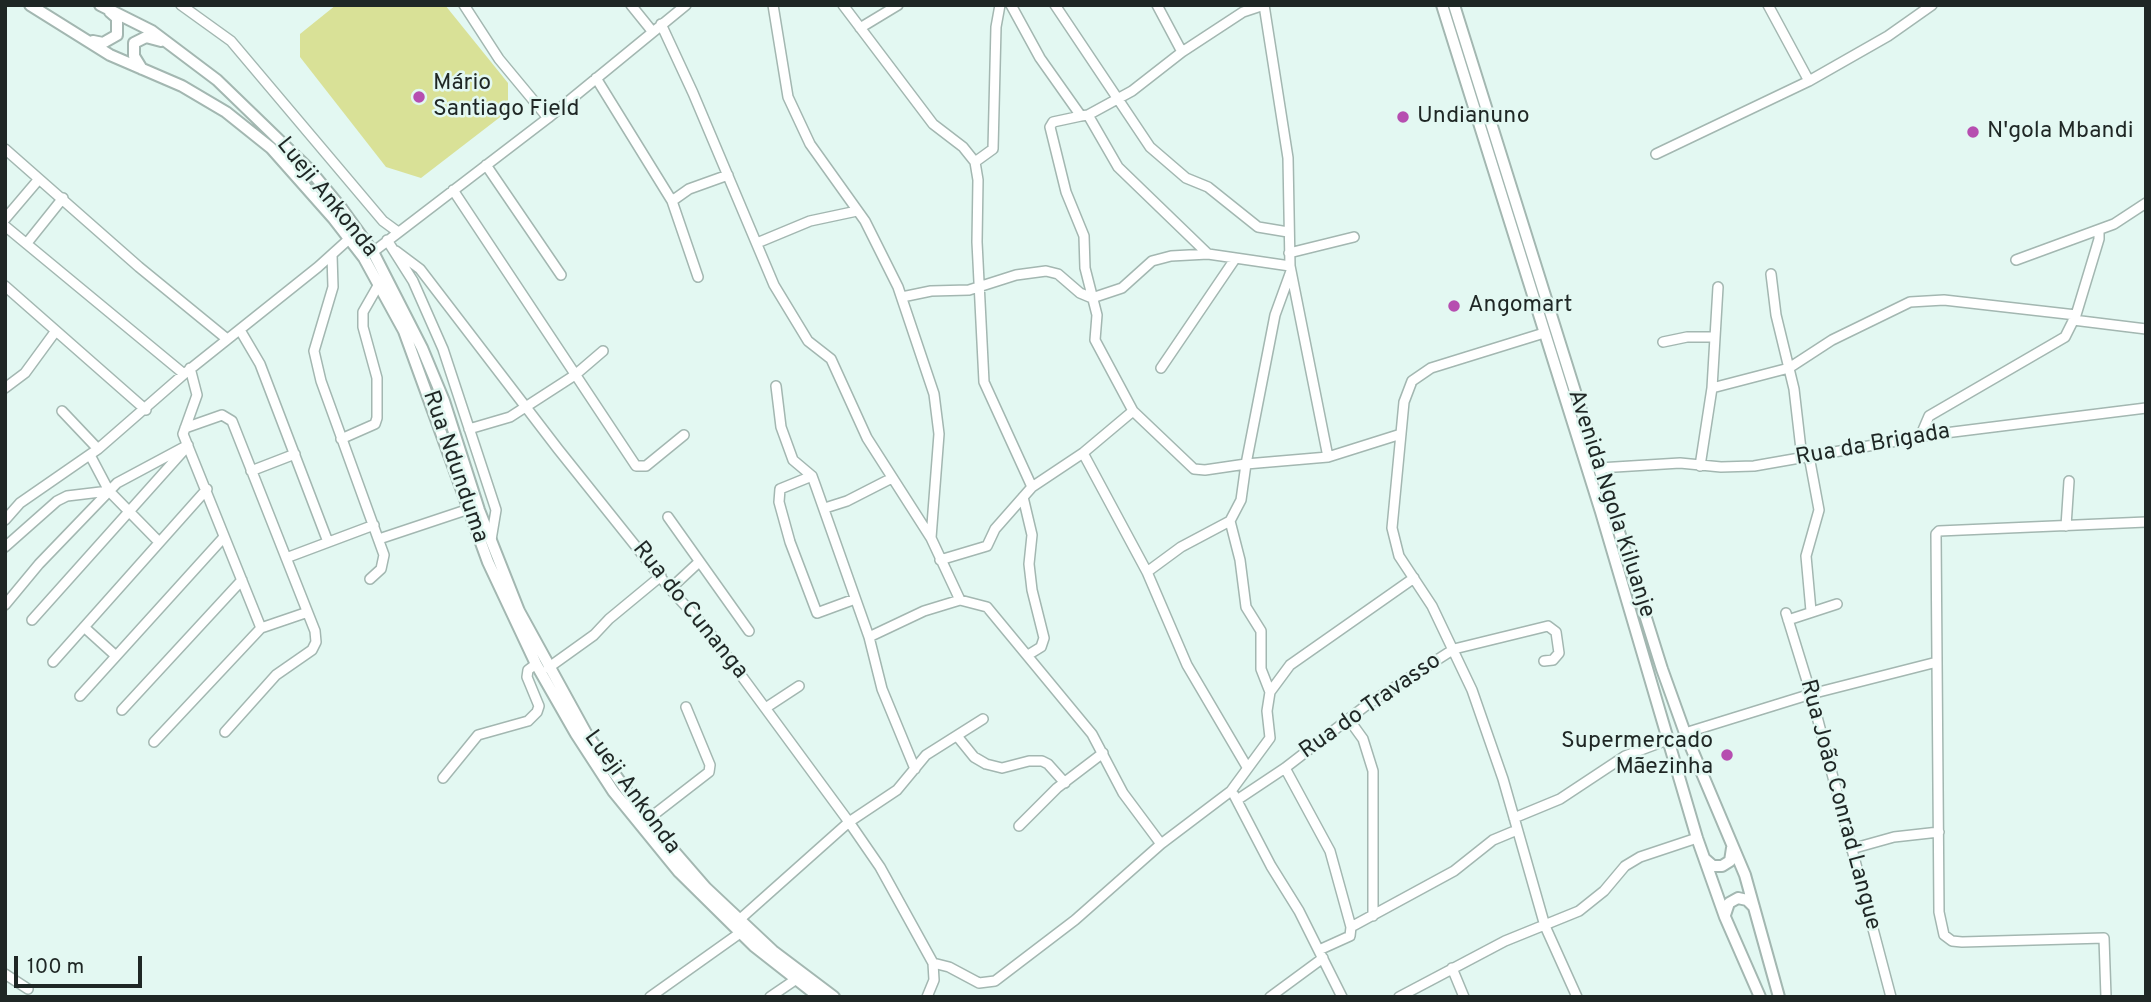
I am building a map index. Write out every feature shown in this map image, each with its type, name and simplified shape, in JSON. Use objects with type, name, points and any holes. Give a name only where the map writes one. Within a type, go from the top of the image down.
[{"type":"main road","name":"Rua Ndunduma","points":[[30,5],[110,55],[203,97],[271,148],[349,239],[379,284],[404,331],[423,376],[467,510],[536,664],[576,734],[626,808],[680,872],[740,933],[819,997]]},
{"type":"main road","name":"Avenida Ngola Kiluanje","points":[[1443,5],[1670,739],[1697,838],[1725,916],[1760,997]]},
{"type":"main road","name":"Avenida Ngola Kiluanje","points":[[1454,5],[1685,733],[1754,907],[1779,997]]},
{"type":"main road","points":[[87,40],[103,43],[117,35],[117,18],[103,7]]},
{"type":"main road","name":"Lueji Ankonda","points":[[103,7],[168,42],[253,111],[309,169],[373,252],[436,378],[491,542],[519,611],[586,733],[647,820],[706,888],[773,951],[834,997]]},
{"type":"main road","points":[[142,68],[134,56],[134,43],[146,37],[168,42]]},
{"type":"main road","points":[[1705,859],[1713,866],[1722,866],[1730,861],[1732,847]]},
{"type":"main road","points":[[1725,916],[1727,907],[1733,900],[1747,900],[1754,907]]},
{"type":"street","name":"Lueji Ankonda","points":[[180,5],[231,41],[383,221],[398,232]]},
{"type":"street","points":[[464,5],[499,59],[548,118]]},
{"type":"street","points":[[631,5],[652,31]]},
{"type":"street","points":[[373,252],[548,118],[686,5]]},
{"type":"street","points":[[774,5],[788,97],[810,144],[865,221],[902,297],[928,373],[939,420],[931,538]]},
{"type":"street","points":[[843,5],[933,124],[963,147],[975,162],[978,180],[984,382],[1032,487]]},
{"type":"street","points":[[860,28],[898,5]]},
{"type":"street","points":[[975,162],[993,149],[996,27],[1000,5]]},
{"type":"street","points":[[1011,5],[1040,58],[1085,116],[1118,167],[1208,254]]},
{"type":"street","points":[[1055,5],[1117,102],[1150,147],[1186,178],[1208,187],[1258,227],[1288,232]]},
{"type":"street","points":[[1157,5],[1182,52]]},
{"type":"street","points":[[1328,457],[1291,269],[1285,134],[1264,5],[1243,12],[1182,52],[1117,102],[1085,116],[1053,122],[1050,130],[1066,192],[1084,236],[1085,268],[1097,314],[1095,340],[1133,411],[1194,468],[1205,470],[1328,457],[1401,434]]},
{"type":"street","points":[[1768,5],[1810,81]]},
{"type":"street","points":[[1656,154],[1810,81],[1888,36],[1932,5]]},
{"type":"street","points":[[661,24],[774,285],[808,341],[834,364],[856,418],[931,538],[960,600]]},
{"type":"street","points":[[596,78],[672,201],[698,277]]},
{"type":"street","points":[[5,149],[159,284],[227,339]]},
{"type":"street","points":[[486,165],[561,275]]},
{"type":"street","points":[[672,201],[689,189],[728,175]]},
{"type":"street","points":[[5,219],[39,179]]},
{"type":"street","points":[[453,190],[636,466],[646,466],[684,435]]},
{"type":"street","points":[[26,243],[63,198]]},
{"type":"street","points":[[2016,260],[2099,230],[2146,203]]},
{"type":"street","points":[[757,243],[810,221],[857,211]]},
{"type":"street","points":[[5,226],[187,371],[197,395],[185,428],[188,444],[261,628]]},
{"type":"street","points":[[1920,437],[1929,416],[2065,337],[2098,243],[2099,230]]},
{"type":"street","points":[[1289,253],[1354,237]]},
{"type":"street","points":[[5,520],[20,503],[94,452],[146,410],[187,371],[349,239]]},
{"type":"street","points":[[387,240],[396,251]]},
{"type":"street","name":"Lueji Ankonda","points":[[396,251],[435,328],[496,510],[491,542]]},
{"type":"street","name":"Rua do Cunanga","points":[[396,251],[420,269],[670,589],[707,629],[767,707],[880,867],[933,963]]},
{"type":"street","points":[[902,297],[980,287],[1016,275],[1046,271],[1058,274],[1080,293],[1092,298],[1122,288],[1152,261],[1171,256],[1208,254],[1291,269]]},
{"type":"street","points":[[332,255],[333,287],[314,351],[341,439],[379,539],[384,564],[370,579]]},
{"type":"street","points":[[1161,368],[1235,260]]},
{"type":"street","points":[[1147,572],[1181,547],[1230,521],[1241,500],[1275,315],[1291,269]]},
{"type":"street","points":[[1771,274],[1776,315],[1789,368],[1805,457],[1819,510],[1806,556],[1811,611],[1837,604]]},
{"type":"street","points":[[341,439],[375,424],[377,418],[375,369],[363,327],[363,312],[379,284]]},
{"type":"street","points":[[5,286],[146,410]]},
{"type":"street","points":[[1700,466],[1712,388],[1718,287]]},
{"type":"street","points":[[1712,388],[1789,368],[1832,340],[1910,302],[1944,300],[2146,329]]},
{"type":"street","points":[[240,330],[260,364],[328,542]]},
{"type":"street","points":[[5,388],[25,373],[55,332]]},
{"type":"street","points":[[1544,333],[1431,368],[1416,376],[1404,402],[1392,528],[1399,556],[1454,649],[1492,744],[1545,926],[1577,997]]},
{"type":"street","points":[[1663,342],[1687,337],[1715,337]]},
{"type":"street","points":[[469,429],[510,417],[575,374],[603,351]]},
{"type":"street","points":[[776,386],[781,427],[794,464],[811,476],[825,508],[869,637],[882,689],[915,769]]},
{"type":"street","name":"Rua da Brigada","points":[[1599,468],[1680,463],[1746,467],[1920,437],[2146,408]]},
{"type":"street","points":[[62,411],[94,452],[108,491],[159,542]]},
{"type":"street","points":[[940,560],[987,546],[995,529],[1032,487],[1083,453],[1133,411]]},
{"type":"street","points":[[185,428],[222,415],[232,421],[305,613],[315,631],[316,642],[312,650],[276,675],[225,732]]},
{"type":"street","points":[[5,605],[39,564],[108,491],[125,477],[188,444]]},
{"type":"street","points":[[32,620],[188,444]]},
{"type":"street","points":[[1083,453],[1147,572],[1187,666],[1247,767]]},
{"type":"street","points":[[251,471],[295,454]]},
{"type":"street","points":[[811,476],[780,489],[779,502],[790,542],[817,612],[855,599]]},
{"type":"street","points":[[825,508],[847,501],[892,478]]},
{"type":"street","points":[[2066,526],[2069,481]]},
{"type":"street","points":[[53,662],[207,489]]},
{"type":"street","points":[[5,547],[57,501],[67,496],[108,491]]},
{"type":"street","points":[[1023,497],[1032,535],[1029,565],[1031,590],[1044,643],[1028,655]]},
{"type":"street","points":[[379,539],[467,510]]},
{"type":"street","points":[[668,517],[749,631]]},
{"type":"street","points":[[1230,521],[1240,560],[1245,607],[1261,631],[1261,669],[1270,692]]},
{"type":"street","points":[[2106,997],[2104,938],[1952,940],[1944,934],[1939,912],[1937,532],[2146,522]]},
{"type":"street","points":[[286,558],[374,526]]},
{"type":"street","points":[[80,696],[225,537]]},
{"type":"street","points":[[670,589],[699,562]]},
{"type":"street","points":[[548,668],[594,635],[661,576]]},
{"type":"street","points":[[1342,997],[1234,795],[1247,767],[1271,735],[1267,711],[1270,692],[1290,665],[1414,578]]},
{"type":"street","points":[[122,710],[242,580]]},
{"type":"street","points":[[869,637],[924,611],[960,600],[980,603],[997,615],[1092,734],[1123,793],[1161,844]]},
{"type":"street","name":"Rua João Conrad Langue","points":[[1811,611],[1787,617],[1811,694],[1891,997]]},
{"type":"street","points":[[154,742],[261,628],[305,613]]},
{"type":"street","name":"Rua do Travasso","points":[[933,963],[949,967],[979,983],[995,981],[1075,920],[1161,844],[1234,795],[1285,768],[1350,721],[1368,704],[1454,649],[1548,626],[1556,632],[1559,653],[1553,660],[1544,661]]},
{"type":"street","points":[[84,627],[116,656]]},
{"type":"street","points":[[1685,733],[1811,694],[1937,662]]},
{"type":"street","points":[[443,778],[478,735],[528,722],[537,712],[540,706],[527,677],[528,670],[536,664]]},
{"type":"street","points":[[767,707],[799,686]]},
{"type":"street","points":[[647,820],[709,772],[706,753],[686,707]]},
{"type":"street","points":[[739,920],[849,822],[888,798],[926,755],[984,719]]},
{"type":"street","points":[[1350,721],[1363,739],[1373,771],[1373,916]]},
{"type":"street","points":[[957,736],[974,757],[986,764],[1002,768],[1042,761],[1065,783]]},
{"type":"street","points":[[1514,818],[1560,799],[1625,756],[1670,739]]},
{"type":"street","points":[[1019,826],[1065,783],[1103,753]]},
{"type":"street","points":[[1270,997],[1321,954],[1350,936],[1351,927],[1330,851],[1285,768]]},
{"type":"street","points":[[1351,927],[1454,871],[1493,840],[1517,831]]},
{"type":"street","points":[[1851,849],[1894,837],[1939,832]]},
{"type":"street","points":[[1399,997],[1505,941],[1545,926],[1590,903],[1630,862],[1697,838]]},
{"type":"street","points":[[650,997],[740,933]]},
{"type":"street","points":[[927,997],[934,980],[933,963]]},
{"type":"street","points":[[1452,968],[1464,997]]},
{"type":"street","points":[[5,974],[28,989]]},
{"type":"street","points":[[770,997],[795,980]]},
{"type":"green space","name":"Mário Santiago Field","points":[[336,5],[445,5],[508,83],[508,111],[421,178],[386,167],[300,57],[300,34]]},
{"type":"place","name":"Mário Santiago Field","points":[[419,97]]},
{"type":"place","name":"Undianuno","points":[[1403,117]]},
{"type":"place","name":"N'gola Mbandi","points":[[1973,132]]},
{"type":"place","name":"Angomart","points":[[1454,306]]},
{"type":"place","name":"Supermercado Mãezinha","points":[[1727,755]]}]
